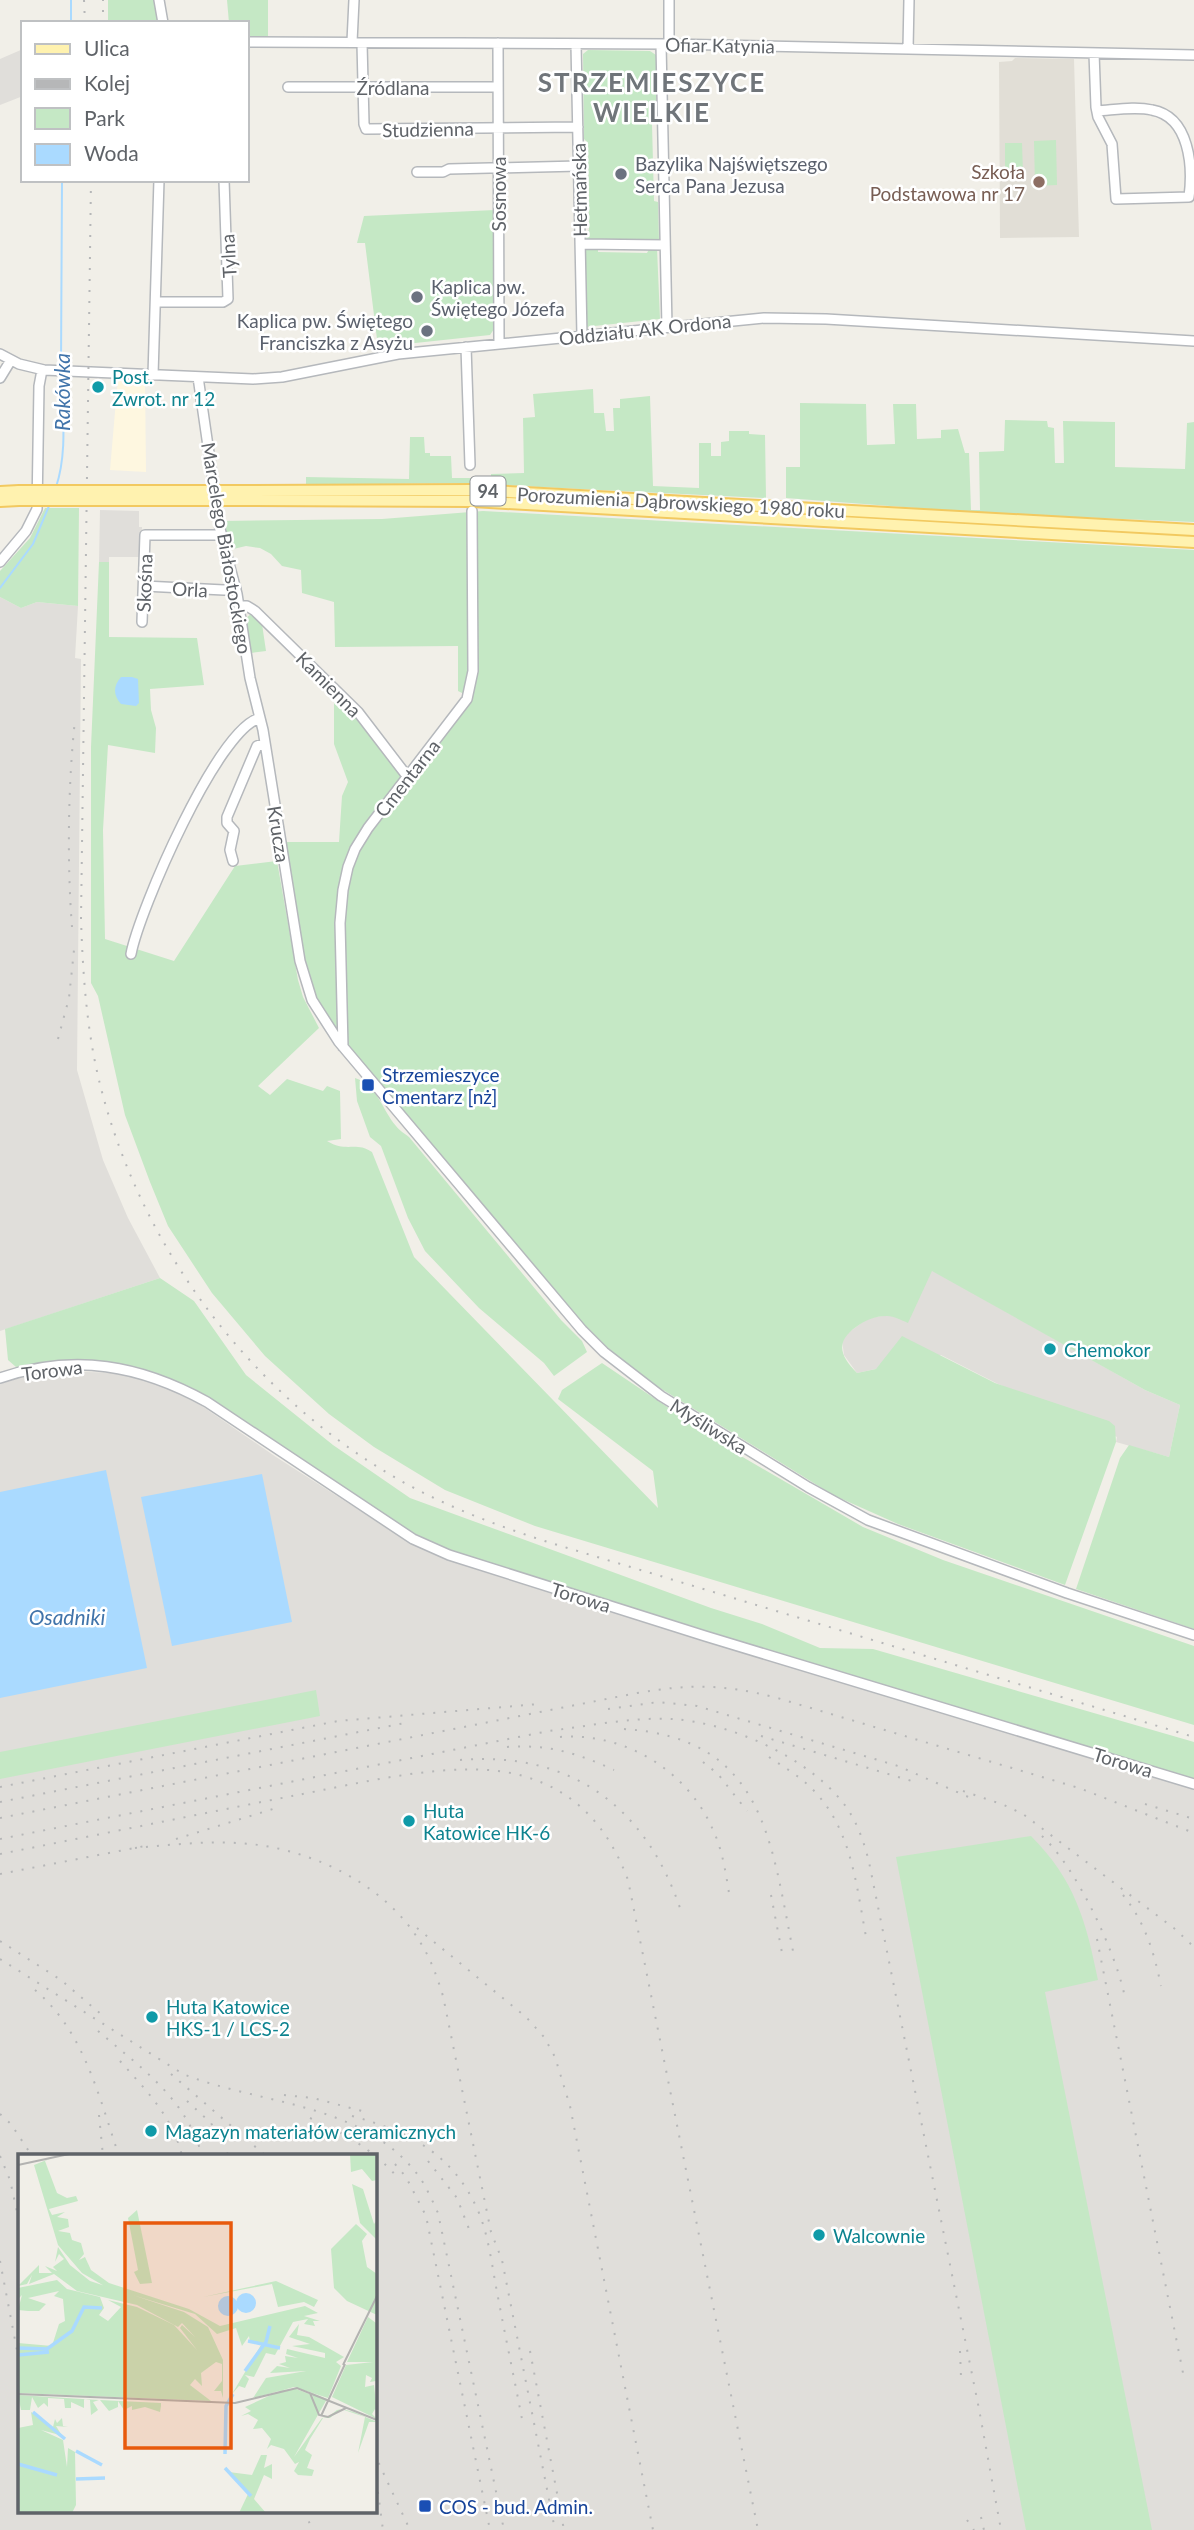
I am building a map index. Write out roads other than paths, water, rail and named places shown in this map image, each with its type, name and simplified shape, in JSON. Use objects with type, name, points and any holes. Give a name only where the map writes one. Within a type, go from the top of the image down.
[{"type":"main road","name":"Porozumienia Dąbrowskiego 1980 roku","points":[[0,492],[19,496],[241,496],[473,490],[1194,530]]},
{"type":"main road","name":"Porozumienia Dąbrowskiego 1980 roku","points":[[0,500],[19,496]]},
{"type":"main road","name":"Porozumienia Dąbrowskiego 1980 roku","points":[[241,496],[472,502],[1194,542]]},
{"type":"street","points":[[159,0],[163,21]]},
{"type":"street","name":"Studzienna","points":[[354,0],[365,128],[368,130],[578,127]]},
{"type":"street","points":[[667,327],[665,44],[669,0]]},
{"type":"street","points":[[908,49],[909,0]]},
{"type":"street","name":"Ofiar Katynia","points":[[248,42],[665,44],[1194,55]]},
{"type":"street","name":"Sosnowa","points":[[498,43],[499,344]]},
{"type":"street","name":"Hetmańska","points":[[576,44],[582,336]]},
{"type":"street","points":[[1094,53],[1097,111],[1112,144],[1116,199],[1188,198],[1188,149],[1180,131],[1170,118],[1150,109],[1097,111]]},
{"type":"street","name":"Źródlana","points":[[288,87],[498,87]]},
{"type":"street","points":[[417,172],[579,166]]},
{"type":"street","points":[[153,375],[159,182]]},
{"type":"street","name":"Tylna","points":[[156,302],[223,302],[228,299],[224,182]]},
{"type":"street","points":[[580,244],[665,245]]},
{"type":"street","name":"Oddziału AK Ordona","points":[[0,354],[11,360],[47,370],[276,378],[386,356],[667,327],[794,318],[1194,341]]},
{"type":"street","points":[[466,347],[470,465]]},
{"type":"street","points":[[0,378],[11,360]]},
{"type":"street","points":[[0,562],[26,531],[37,509],[39,389],[47,370]]},
{"type":"street","name":"Marcelego Białostockiego","points":[[198,377],[221,534],[236,588],[250,678],[265,743]]},
{"type":"street","name":"Cmentarna","points":[[343,1047],[345,1038],[340,923],[345,879],[359,841],[454,718],[470,692],[473,671],[472,511]]},
{"type":"street","name":"Skośna","points":[[142,622],[145,535],[221,534]]},
{"type":"street","name":"Orla","points":[[144,586],[224,590],[236,588]]},
{"type":"street","name":"Kamienna","points":[[239,606],[247,606],[255,611],[338,691],[358,712],[407,776]]},
{"type":"street","points":[[131,954],[172,847],[208,775],[252,721],[260,718]]},
{"type":"street","points":[[233,861],[230,850],[234,831],[227,817],[257,746],[265,743]]},
{"type":"street","name":"Krucza","points":[[265,743],[293,928],[303,976],[317,1009],[343,1047]]},
{"type":"street","name":"Myśliwska","points":[[343,1047],[582,1330],[614,1360],[661,1396],[808,1487],[868,1520],[1194,1635]]},
{"type":"street","name":"Torowa","points":[[0,1378],[32,1369],[79,1364],[144,1373],[207,1402],[413,1539],[449,1555],[705,1636],[1194,1784]]},
{"type":"water","points":[[121,677],[138,679],[139,703],[136,706],[121,704],[116,697],[115,687]]},
{"type":"water","name":"Osadniki","points":[[106,1470],[147,1668],[0,1698],[0,1492]]},
{"type":"water","points":[[262,1474],[292,1622],[172,1646],[141,1497]]},
{"type":"waterway","name":"Rakówka","points":[[71,0],[71,21]]},
{"type":"waterway","name":"Rakówka","points":[[61,366],[62,182]]},
{"type":"waterway","name":"Rakówka","points":[[56,487],[63,445],[62,375]]},
{"type":"waterway","name":"Rakówka","points":[[0,588],[33,544],[49,506]]},
{"type":"railway","points":[[84,0],[85,21]]},
{"type":"railway","points":[[103,0],[103,21]]},
{"type":"railway","points":[[91,182],[81,919],[85,985],[97,1071],[122,1154],[148,1213],[180,1269],[218,1322],[260,1371],[307,1415],[359,1455],[447,1504],[551,1543],[1194,1737]]},
{"type":"railway","points":[[72,927],[69,824],[75,720]]},
{"type":"railway","points":[[58,1039],[69,998],[74,950]]},
{"type":"railway","points":[[0,1818],[637,1693],[706,1687],[774,1697],[1079,1788],[1194,1833]]},
{"type":"railway","points":[[608,1709],[658,1702],[697,1706],[898,1766],[973,1799]]},
{"type":"railway","points":[[0,1787],[338,1721],[539,1704]]},
{"type":"railway","points":[[0,1839],[549,1731],[625,1721],[671,1719],[717,1727],[766,1745],[810,1771],[829,1787],[849,1811],[860,1832],[869,1862],[1001,2530]]},
{"type":"railway","points":[[0,1802],[410,1722]]},
{"type":"railway","points":[[624,1729],[671,1737],[707,1752],[734,1775],[754,1804],[768,1837],[794,1956]]},
{"type":"railway","points":[[761,1736],[915,1782]]},
{"type":"railway","points":[[560,1737],[608,1741],[652,1759],[671,1773],[688,1790],[713,1830],[722,1855],[730,1899]]},
{"type":"railway","points":[[507,1747],[536,1747],[562,1751],[614,1770]]},
{"type":"railway","points":[[769,1757],[811,1788],[838,1826],[852,1863],[867,1942]]},
{"type":"railway","points":[[460,1760],[499,1760],[535,1765],[568,1776],[598,1792],[624,1814],[646,1840],[665,1872],[680,1908]]},
{"type":"railway","points":[[703,1762],[718,1774],[747,1811]]},
{"type":"railway","points":[[0,1854],[377,1779],[439,1771],[469,1769],[523,1776],[560,1791],[589,1814],[611,1844],[628,1880],[758,2530]]},
{"type":"railway","points":[[963,1791],[1023,1814],[1175,1929],[1194,1947]]},
{"type":"railway","points":[[1145,1804],[1194,1819]]},
{"type":"railway","points":[[176,1839],[276,1808]]},
{"type":"railway","points":[[1042,1836],[1068,1867],[1092,1910],[1112,1954],[1124,1993]]},
{"type":"railway","points":[[135,1848],[237,1843],[289,1851],[340,1871],[364,1885],[405,1921],[420,1942],[431,1962],[443,1996],[491,2232],[502,2260],[555,2530]]},
{"type":"railway","points":[[0,1874],[145,1846]]},
{"type":"railway","points":[[771,1895],[783,1958]]},
{"type":"railway","points":[[1123,1895],[1148,1938],[1161,1986]]},
{"type":"railway","points":[[417,1928],[526,2017],[544,2037],[555,2057],[570,2106],[653,2530]]},
{"type":"railway","points":[[1097,1939],[1183,2373]]},
{"type":"railway","points":[[0,1941],[61,1980],[102,2015]]},
{"type":"railway","points":[[0,1959],[183,2074],[340,2119],[369,2133],[395,2151],[418,2175],[438,2213],[504,2530]]},
{"type":"railway","points":[[35,1990],[52,2006],[78,2045],[97,2088],[118,2154]]},
{"type":"railway","points":[[98,2031],[145,2071],[174,2101],[195,2136],[201,2154]]},
{"type":"railway","points":[[120,2061],[165,2116],[181,2154]]},
{"type":"railway","points":[[171,2074],[264,2154]]},
{"type":"railway","points":[[284,2095],[313,2098],[366,2112]]},
{"type":"railway","points":[[187,2101],[211,2123],[228,2154]]},
{"type":"railway","points":[[0,2114],[11,2124],[31,2154]]},
{"type":"railway","points":[[99,2115],[103,2154]]},
{"type":"railway","points":[[352,2116],[393,2130],[428,2148],[457,2175],[469,2193],[488,2242],[522,2419]]},
{"type":"railway","points":[[310,2118],[358,2143],[372,2154]]},
{"type":"railway","points":[[0,2156],[10,2180],[18,2216]]},
{"type":"railway","points":[[376,2157],[398,2178]]},
{"type":"railway","points":[[428,2161],[457,2198],[469,2229]]},
{"type":"railway","points":[[395,2164],[406,2177],[426,2216],[490,2530]]},
{"type":"railway","points":[[0,2261],[18,2356]]},
{"type":"railway","points":[[530,2351],[564,2530]]},
{"type":"railway","points":[[960,2351],[961,2377]]},
{"type":"railway","points":[[376,2457],[410,2530]]},
{"type":"railway","points":[[376,2478],[383,2530]]},
{"type":"railway","points":[[305,2512],[312,2530]]},
{"type":"railway","points":[[981,2517],[984,2530]]},
{"type":"railway","points":[[967,2520],[974,2530]]},
{"type":"place","name":"Bazylika Najświętszego Serca Pana Jezusa","points":[[621,174]]},
{"type":"place","name":"Szkoła Podstawowa nr 17","points":[[1039,182]]},
{"type":"place","name":"Kaplica pw. Świętego Józefa","points":[[417,297]]},
{"type":"place","name":"Kaplica pw. Świętego Franciszka z Asyżu","points":[[427,331]]},
{"type":"place","name":"Post. Zwrot. nr 12","points":[[98,387]]},
{"type":"place","name":"Strzemieszyce Cmentarz [nż]","points":[[368,1085]]},
{"type":"place","name":"Chemokor","points":[[1050,1349]]},
{"type":"place","name":"Huta Katowice HK-6","points":[[409,1821]]},
{"type":"place","name":"Huta Katowice HKS-1 / LCS-2","points":[[152,2017]]},
{"type":"place","name":"Magazyn materiałów ceramicznych","points":[[151,2131]]},
{"type":"place","name":"Walcownie","points":[[819,2235]]},
{"type":"place","name":"COS - bud. Admin.","points":[[425,2506]]},
{"type":"district","name":"STRZEMIESZYCE WIELKIE","points":[[652,97]]}]
